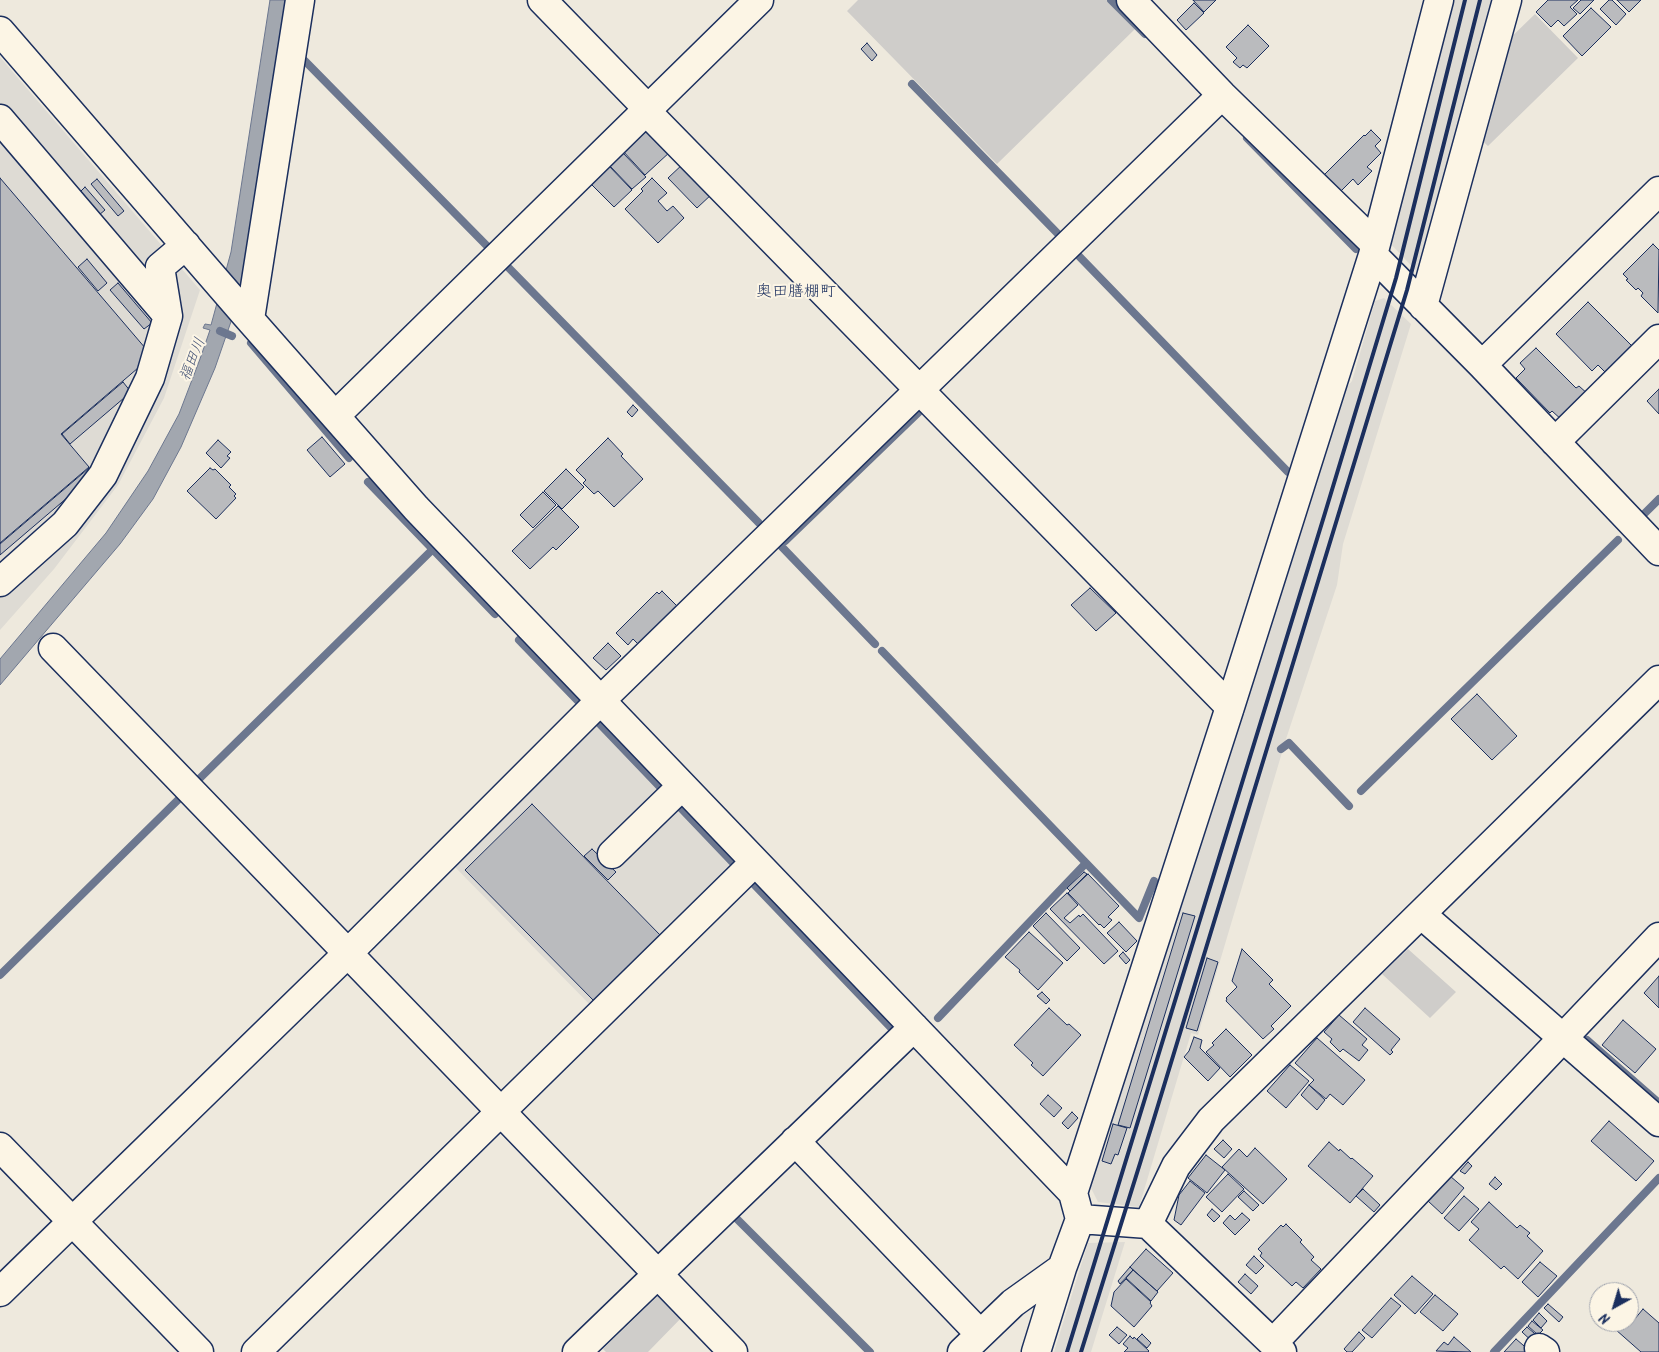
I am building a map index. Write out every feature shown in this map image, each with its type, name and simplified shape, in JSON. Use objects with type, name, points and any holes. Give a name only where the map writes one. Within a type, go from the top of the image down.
[{"type":"street","points":[[247,317],[300,0]]},
{"type":"street","points":[[542,0],[918,389],[1230,707]]},
{"type":"street","points":[[335,416],[759,0]]},
{"type":"street","points":[[1131,0],[1374,249],[1423,306],[1482,365],[1659,551]]},
{"type":"street","points":[[1073,1193],[1230,707],[1374,249],[1439,0]]},
{"type":"street","points":[[1423,306],[1507,0]]},
{"type":"street","points":[[0,31],[247,317],[416,508],[1073,1193],[1080,1219],[1062,1268],[1036,1352]]},
{"type":"street","points":[[0,1292],[348,953],[600,701],[918,389],[1222,95]]},
{"type":"street","points":[[0,119],[168,316]]},
{"type":"street","points":[[1482,365],[1659,191]]},
{"type":"street","points":[[0,582],[65,524],[104,475],[150,378],[168,316],[160,266],[186,245]]},
{"type":"street","points":[[1555,442],[1659,339]]},
{"type":"street","points":[[53,648],[734,1352]]},
{"type":"street","points":[[1148,1224],[1176,1166],[1211,1120],[1659,680]]},
{"type":"street","points":[[612,854],[682,786]]},
{"type":"street","points":[[256,1352],[755,862]]},
{"type":"street","points":[[1421,914],[1659,1122]]},
{"type":"street","points":[[1080,1219],[1148,1224],[1278,1347],[1659,938]]},
{"type":"street","points":[[577,1352],[914,1027]]},
{"type":"street","points":[[795,1141],[971,1343],[1013,1303],[1062,1268]]},
{"type":"street","points":[[0,1146],[199,1352]]},
{"type":"shaded area","points":[[270,0],[288,0],[248,258],[235,310],[215,368],[181,447],[153,499],[120,544],[0,685],[0,659],[106,533],[148,471],[179,414],[210,330],[203,328],[205,324],[211,325],[231,252]]},
{"type":"shaded area","points":[[858,0],[1106,0],[1135,29],[997,164],[847,11]]},
{"type":"shaded area","points":[[1449,0],[1500,0],[1422,277],[1387,240]]},
{"type":"shaded area","points":[[1535,14],[1578,58],[1488,146],[1478,137],[1499,49]]},
{"type":"shaded area","points":[[0,57],[200,290],[164,398],[118,485],[54,569],[0,630]]},
{"type":"shaded area","points":[[1384,298],[1411,324],[1343,544],[1337,585],[1286,739],[1198,1035],[1191,1033],[1139,1207],[1098,1202],[1090,1186],[1335,401],[1352,381],[1375,301]]},
{"type":"shaded area","points":[[595,724],[738,872],[596,1011],[453,865]]},
{"type":"shaded area","points":[[1408,949],[1456,992],[1430,1018],[1382,974]]},
{"type":"shaded area","points":[[1125,1242],[1091,1352],[1054,1352],[1088,1243]]},
{"type":"shaded area","points":[[664,1290],[686,1313],[648,1352],[606,1352],[603,1349]]},
{"type":"building","points":[[1193,0],[1216,0],[1204,12]]},
{"type":"building","points":[[1548,0],[1578,0],[1570,7],[1577,14],[1564,26],[1558,20],[1551,27],[1536,12]]},
{"type":"building","points":[[1581,0],[1594,0],[1580,14],[1573,8]]},
{"type":"building","points":[[1609,0],[1612,0],[1626,14],[1616,25],[1600,9]]},
{"type":"building","points":[[1617,0],[1641,0],[1629,12]]},
{"type":"building","points":[[1194,3],[1204,13],[1186,30],[1177,20]]},
{"type":"building","points":[[1591,8],[1611,27],[1582,56],[1563,36]]},
{"type":"building","points":[[1248,25],[1269,46],[1247,68],[1243,65],[1240,68],[1233,62],[1237,58],[1226,47]]},
{"type":"building","points":[[867,43],[877,55],[872,61],[861,49]]},
{"type":"building","points":[[643,130],[655,134],[671,151],[645,175],[622,150]]},
{"type":"building","points":[[1371,130],[1381,140],[1375,146],[1381,153],[1367,167],[1372,171],[1358,185],[1353,179],[1340,192],[1324,175]]},
{"type":"building","points":[[623,153],[646,177],[632,189],[609,165]]},
{"type":"building","points":[[684,163],[713,193],[697,208],[668,178]]},
{"type":"building","points":[[609,166],[632,190],[614,207],[591,184]]},
{"type":"building","points":[[0,178],[152,356],[61,434],[89,467],[0,543]]},
{"type":"building","points":[[652,178],[667,193],[658,201],[667,211],[673,206],[684,218],[658,243],[625,209],[643,191],[641,189]]},
{"type":"building","points":[[97,179],[124,211],[118,216],[91,184]]},
{"type":"building","points":[[85,187],[105,210],[99,215],[80,192]]},
{"type":"building","points":[[1653,244],[1659,250],[1658,313],[1641,296],[1643,293],[1638,288],[1636,290],[1623,274]]},
{"type":"building","points":[[87,259],[107,283],[98,291],[78,267]]},
{"type":"building","points":[[118,283],[152,323],[144,329],[110,290]]},
{"type":"building","points":[[1588,302],[1633,347],[1606,373],[1598,365],[1592,371],[1556,334]]},
{"type":"building","points":[[1536,348],[1576,388],[1579,386],[1589,395],[1563,421],[1552,411],[1550,413],[1516,378],[1525,369],[1520,363]]},
{"type":"building","points":[[123,382],[131,392],[70,444],[62,434]]},
{"type":"building","points":[[1659,389],[1659,414],[1647,401]]},
{"type":"building","points":[[633,405],[638,410],[632,417],[627,412]]},
{"type":"building","points":[[322,437],[345,464],[330,477],[307,450]]},
{"type":"building","points":[[608,438],[623,454],[621,456],[643,479],[614,507],[598,491],[594,494],[583,483],[586,480],[576,470]]},
{"type":"building","points":[[218,440],[231,452],[227,456],[230,458],[221,468],[206,453]]},
{"type":"building","points":[[89,468],[95,474],[0,555],[0,544]]},
{"type":"building","points":[[210,468],[215,469],[231,485],[229,487],[236,494],[234,496],[236,498],[216,519],[187,491]]},
{"type":"building","points":[[566,469],[584,487],[562,509],[544,491]]},
{"type":"building","points":[[543,492],[556,505],[533,528],[520,515]]},
{"type":"building","points":[[558,506],[579,527],[556,550],[553,547],[530,569],[512,551]]},
{"type":"building","points":[[1090,588],[1116,613],[1096,631],[1071,605]]},
{"type":"building","points":[[662,591],[678,607],[641,647],[633,639],[628,645],[616,633],[657,592],[659,594]]},
{"type":"building","points":[[608,643],[621,656],[606,670],[593,658]]},
{"type":"building","points":[[1477,694],[1517,736],[1492,760],[1451,719]]},
{"type":"building","points":[[532,804],[661,936],[595,1002],[465,870]]},
{"type":"building","points":[[592,849],[616,872],[608,880],[584,856]]},
{"type":"building","points":[[1084,872],[1087,874],[1070,891],[1067,888]]},
{"type":"building","points":[[1088,874],[1119,906],[1108,917],[1112,920],[1104,928],[1068,893]]},
{"type":"building","points":[[1067,893],[1078,905],[1064,918],[1070,923],[1083,914],[1118,951],[1104,964],[1050,909]]},
{"type":"building","points":[[1046,913],[1080,948],[1067,961],[1033,926]]},
{"type":"building","points":[[1183,913],[1195,916],[1130,1128],[1118,1125]]},
{"type":"building","points":[[1119,922],[1137,941],[1126,952],[1107,933]]},
{"type":"building","points":[[1029,932],[1063,963],[1038,990],[1005,957]]},
{"type":"building","points":[[1242,949],[1273,980],[1269,984],[1291,1006],[1271,1026],[1274,1029],[1263,1039],[1226,1001],[1226,998],[1237,987],[1232,981]]},
{"type":"building","points":[[1123,952],[1130,960],[1126,964],[1119,956]]},
{"type":"building","points":[[1207,958],[1218,962],[1197,1031],[1186,1028]]},
{"type":"building","points":[[1659,976],[1659,1008],[1644,993]]},
{"type":"building","points":[[1042,992],[1050,1000],[1046,1004],[1037,996]]},
{"type":"building","points":[[1049,1008],[1081,1035],[1043,1076],[1031,1065],[1033,1063],[1014,1045]]},
{"type":"building","points":[[1365,1008],[1400,1039],[1391,1050],[1393,1052],[1390,1055],[1353,1022]]},
{"type":"building","points":[[1339,1015],[1367,1039],[1362,1045],[1368,1050],[1359,1061],[1343,1049],[1340,1052],[1330,1042],[1332,1039],[1324,1032]]},
{"type":"building","points":[[1623,1020],[1656,1049],[1635,1073],[1602,1045]]},
{"type":"building","points":[[1226,1029],[1252,1055],[1230,1077],[1206,1052]]},
{"type":"building","points":[[1194,1037],[1202,1040],[1200,1048],[1220,1068],[1208,1081],[1184,1057],[1189,1051]]},
{"type":"building","points":[[1317,1038],[1365,1080],[1343,1105],[1330,1094],[1326,1099],[1309,1085],[1314,1080],[1295,1063]]},
{"type":"building","points":[[1290,1065],[1309,1081],[1286,1108],[1267,1091]]},
{"type":"building","points":[[1309,1085],[1325,1100],[1317,1110],[1301,1095]]},
{"type":"building","points":[[1048,1095],[1062,1108],[1054,1117],[1040,1104]]},
{"type":"building","points":[[1072,1112],[1078,1118],[1068,1129],[1062,1123]]},
{"type":"building","points":[[1609,1121],[1654,1161],[1636,1181],[1591,1141]]},
{"type":"building","points":[[1113,1124],[1127,1128],[1118,1155],[1115,1154],[1111,1164],[1102,1161]]},
{"type":"building","points":[[1223,1140],[1232,1149],[1224,1158],[1214,1149]]},
{"type":"building","points":[[1329,1142],[1373,1176],[1350,1203],[1308,1166]]},
{"type":"building","points":[[1255,1148],[1287,1179],[1263,1204],[1222,1167],[1239,1149],[1247,1157]]},
{"type":"building","points":[[1206,1155],[1225,1170],[1207,1193],[1188,1178]]},
{"type":"building","points":[[1468,1162],[1472,1166],[1465,1174],[1460,1171]]},
{"type":"building","points":[[1228,1174],[1244,1189],[1222,1212],[1206,1197]]},
{"type":"building","points":[[1450,1176],[1464,1188],[1442,1214],[1428,1201]]},
{"type":"building","points":[[1495,1177],[1502,1184],[1496,1190],[1489,1184]]},
{"type":"building","points":[[1190,1181],[1205,1193],[1181,1225],[1174,1220],[1179,1195]]},
{"type":"building","points":[[1363,1189],[1380,1205],[1374,1212],[1356,1196]]},
{"type":"building","points":[[1244,1191],[1259,1205],[1253,1211],[1238,1197]]},
{"type":"building","points":[[1464,1196],[1479,1209],[1459,1231],[1444,1218]]},
{"type":"building","points":[[1489,1202],[1517,1228],[1520,1225],[1530,1233],[1527,1236],[1543,1251],[1518,1279],[1504,1266],[1501,1269],[1469,1240],[1479,1229],[1471,1222]]},
{"type":"building","points":[[1212,1209],[1220,1216],[1214,1222],[1207,1215]]},
{"type":"building","points":[[1242,1213],[1250,1220],[1235,1235],[1223,1223],[1230,1215],[1235,1220]]},
{"type":"building","points":[[1286,1224],[1302,1240],[1300,1242],[1314,1257],[1311,1260],[1321,1269],[1303,1288],[1296,1282],[1292,1286],[1260,1256],[1262,1253],[1258,1249],[1281,1225],[1283,1227]]},
{"type":"building","points":[[1146,1249],[1173,1273],[1157,1291],[1130,1267]]},
{"type":"building","points":[[1254,1256],[1264,1266],[1256,1274],[1246,1265]]},
{"type":"building","points":[[1540,1262],[1557,1276],[1538,1297],[1522,1282]]},
{"type":"building","points":[[1130,1267],[1133,1270],[1120,1284],[1118,1281]]},
{"type":"building","points":[[1133,1270],[1158,1292],[1151,1301],[1126,1278]]},
{"type":"building","points":[[1245,1274],[1258,1286],[1251,1294],[1238,1282]]},
{"type":"building","points":[[1412,1276],[1433,1294],[1415,1314],[1394,1295]]},
{"type":"building","points":[[1126,1279],[1151,1302],[1152,1306],[1134,1327],[1111,1306],[1114,1292]]},
{"type":"building","points":[[1435,1295],[1458,1314],[1443,1331],[1420,1312]]},
{"type":"building","points":[[1391,1298],[1401,1306],[1372,1338],[1362,1330]]},
{"type":"building","points":[[1548,1304],[1563,1317],[1559,1322],[1544,1308]]},
{"type":"building","points":[[1643,1309],[1659,1323],[1659,1352],[1641,1352],[1618,1332],[1639,1332],[1639,1314]]},
{"type":"building","points":[[1539,1313],[1547,1321],[1541,1328],[1533,1320]]},
{"type":"building","points":[[1532,1321],[1543,1330],[1538,1335],[1528,1326]]},
{"type":"building","points":[[1117,1327],[1127,1335],[1119,1344],[1109,1335]]},
{"type":"building","points":[[1527,1327],[1541,1339],[1535,1344],[1522,1332]]},
{"type":"building","points":[[1359,1332],[1365,1338],[1352,1352],[1347,1352],[1344,1349]]},
{"type":"building","points":[[1142,1334],[1151,1343],[1147,1348],[1137,1339]]},
{"type":"building","points":[[1130,1336],[1133,1339],[1134,1337],[1149,1351],[1124,1352],[1128,1348],[1123,1344]]},
{"type":"building","points":[[1454,1337],[1471,1352],[1436,1351],[1444,1342],[1448,1345]]},
{"type":"building","points":[[1516,1339],[1531,1352],[1504,1352]]},
{"type":"waterway","points":[[1111,0],[1145,34]]},
{"type":"waterway","points":[[305,61],[490,249]]},
{"type":"waterway","points":[[912,84],[1062,238]]},
{"type":"waterway","points":[[1247,138],[1356,249]]},
{"type":"waterway","points":[[1075,252],[1288,472]]},
{"type":"waterway","points":[[503,262],[759,523]]},
{"type":"waterway","points":[[220,331],[232,336]]},
{"type":"waterway","points":[[251,343],[349,458]]},
{"type":"waterway","points":[[785,541],[926,405]]},
{"type":"waterway","points":[[368,482],[495,614]]},
{"type":"waterway","points":[[1645,513],[1659,499]]},
{"type":"waterway","points":[[1361,791],[1618,540]]},
{"type":"waterway","points":[[782,547],[875,644]]},
{"type":"waterway","points":[[194,784],[433,549]]},
{"type":"waterway","points":[[519,640],[578,701]]},
{"type":"waterway","points":[[882,651],[1139,918],[1154,881]]},
{"type":"waterway","points":[[596,720],[661,788]]},
{"type":"waterway","points":[[1281,749],[1289,743],[1349,806]]},
{"type":"waterway","points":[[0,975],[184,794]]},
{"type":"waterway","points":[[677,804],[738,868]]},
{"type":"waterway","points":[[938,1018],[1086,863]]},
{"type":"waterway","points":[[747,877],[896,1033]]},
{"type":"waterway","points":[[1587,1040],[1659,1103]]},
{"type":"waterway","points":[[1494,1352],[1659,1178]]},
{"type":"waterway","points":[[734,1216],[870,1352]]},
{"type":"railway","points":[[1067,1352],[1396,278],[1465,0]]},
{"type":"railway","points":[[1081,1352],[1407,290],[1480,0]]},
{"type":"district","name":"奥田膳棚町","points":[[796,293]]},
{"type":"water label","name":"福田川","points":[[194,360]]}]
